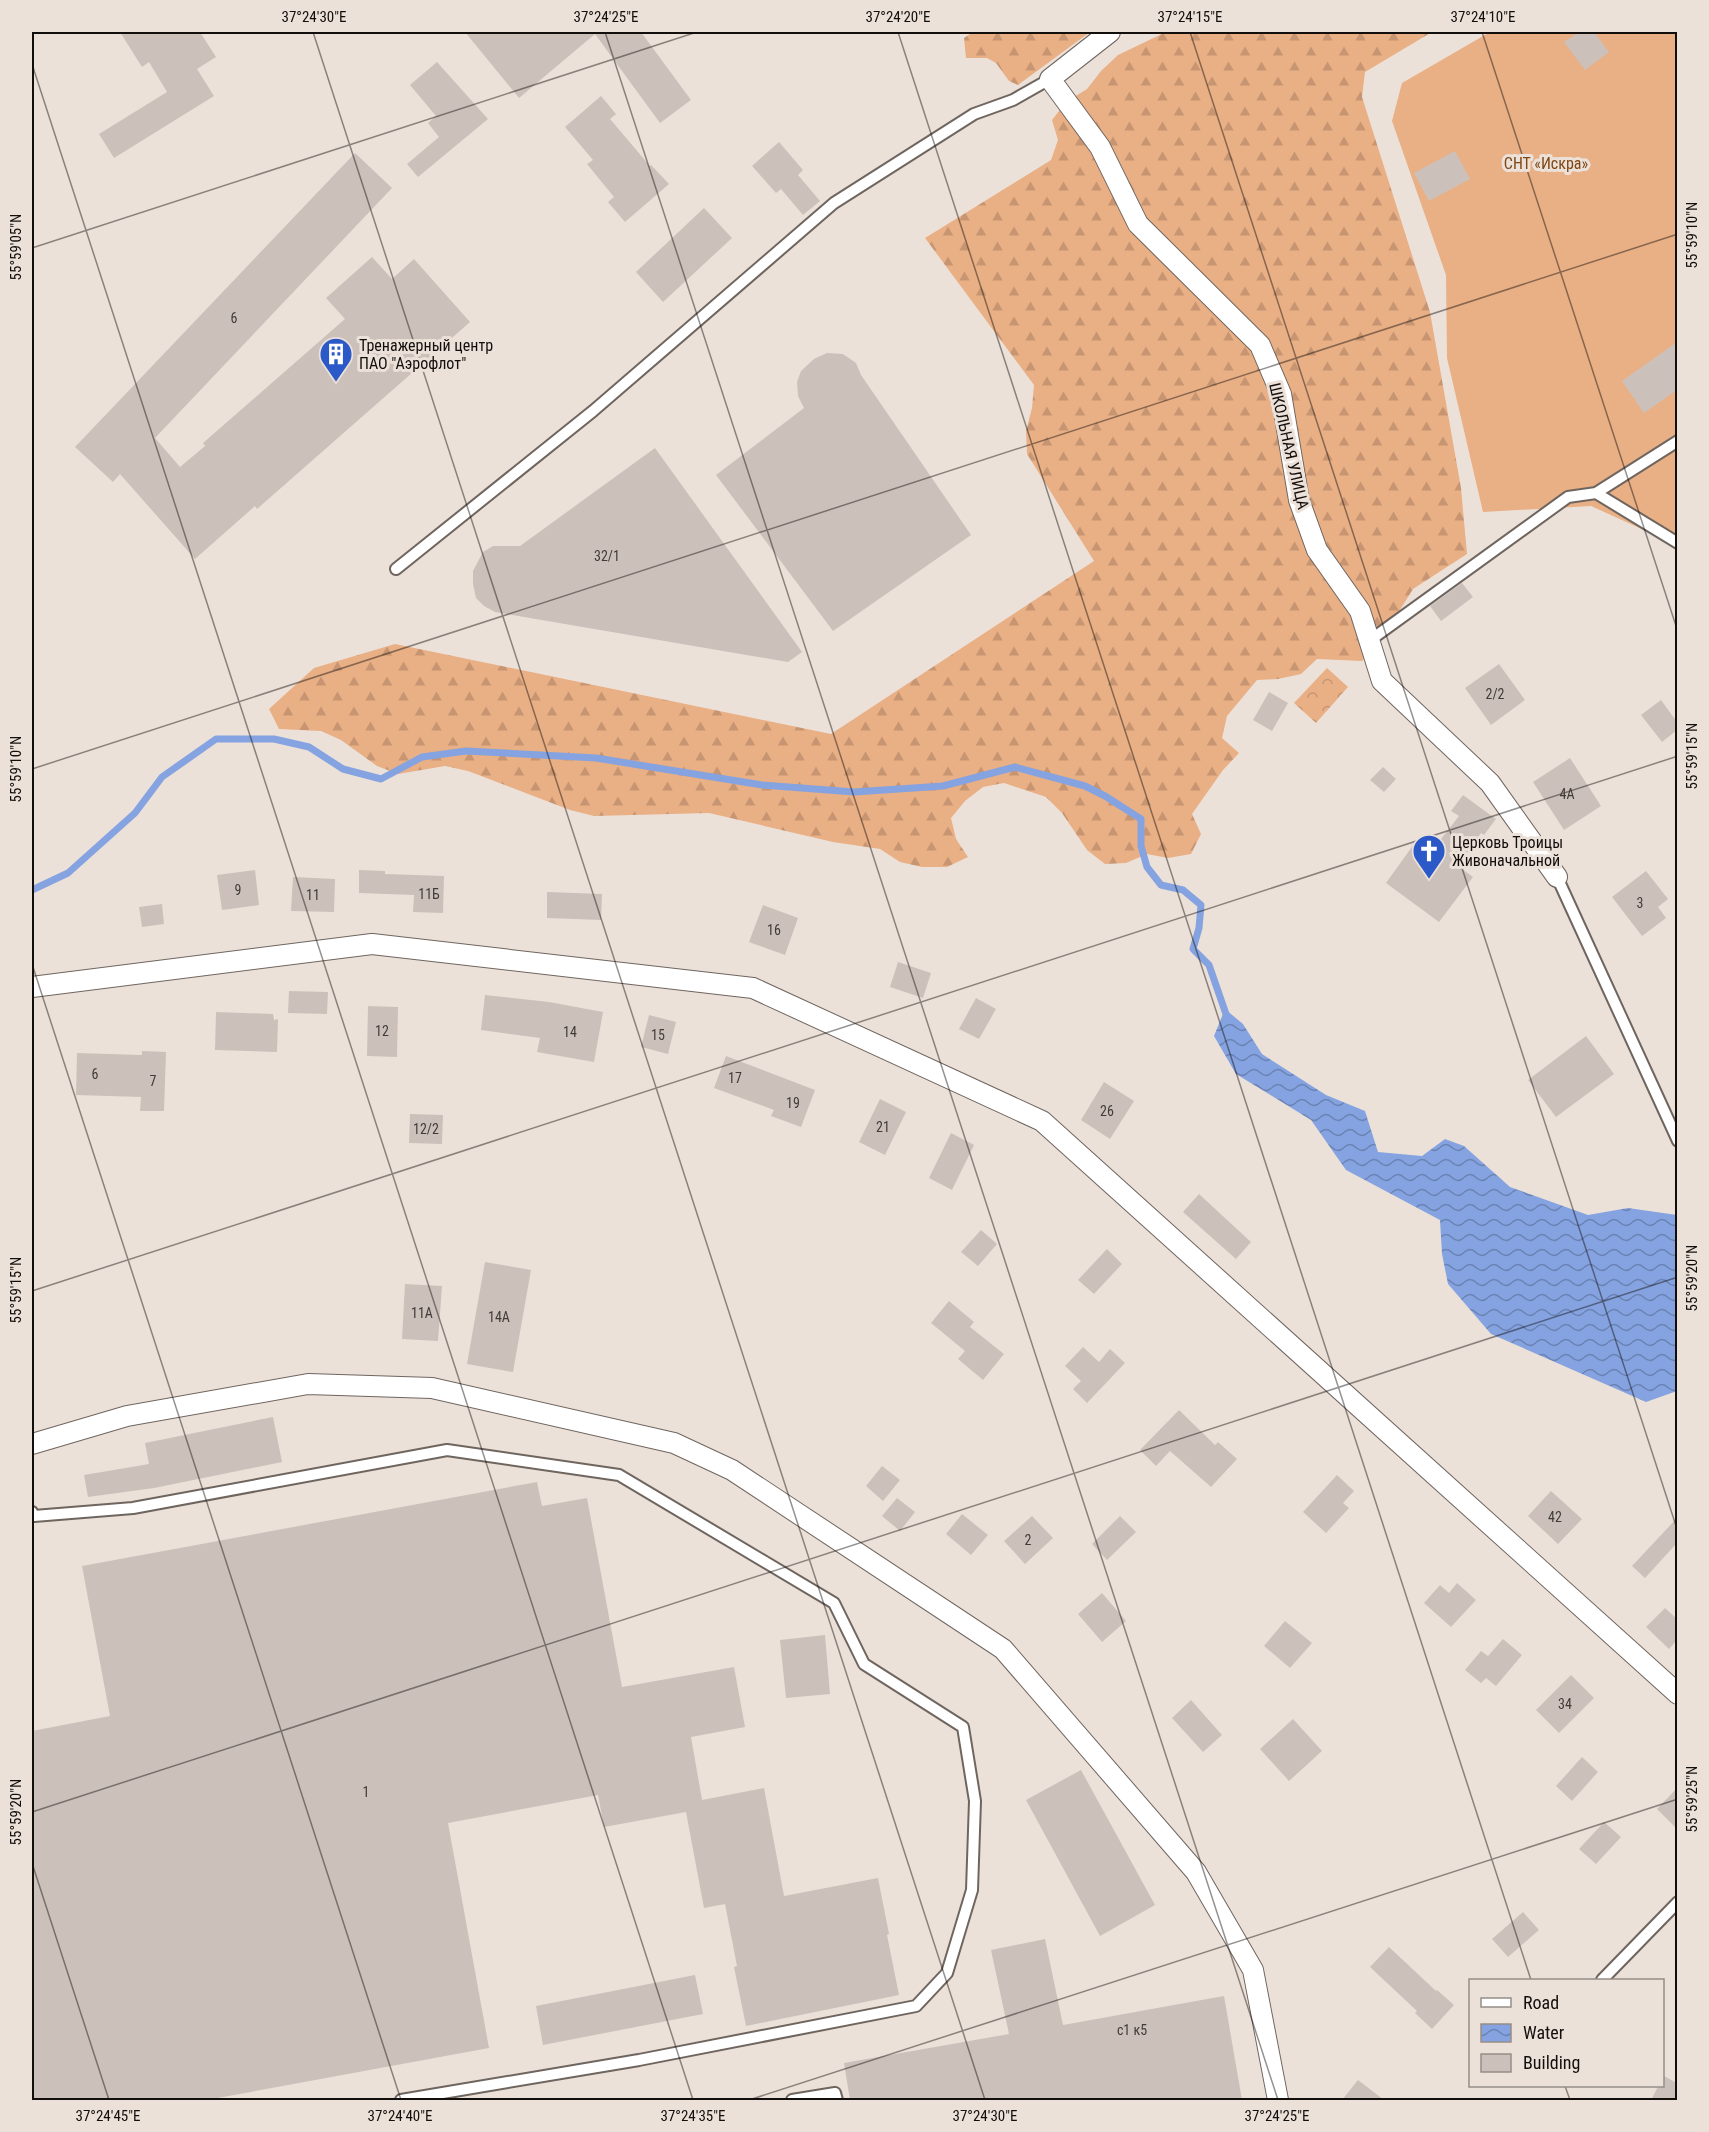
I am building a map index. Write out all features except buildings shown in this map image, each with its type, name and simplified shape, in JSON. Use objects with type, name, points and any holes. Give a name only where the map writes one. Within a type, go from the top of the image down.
[{"type":"street","points":[[1050,79],[1110,32]]},
{"type":"street","name":"ШКОЛЬНАЯ УЛИЦА","points":[[1050,79],[1100,147],[1138,224],[1260,345],[1281,394],[1299,500],[1317,550],[1360,611],[1382,681],[1490,783],[1557,877]]},
{"type":"street","points":[[32,987],[372,944],[753,988],[1042,1121],[1677,1694]]},
{"type":"street","points":[[32,1444],[126,1416],[308,1384],[432,1388],[674,1443],[732,1470],[1003,1649],[1196,1872],[1253,1970],[1278,2100]]},
{"type":"lane","points":[[396,569],[593,411],[834,202],[974,114],[1013,100],[1050,79]]},
{"type":"lane","points":[[1370,641],[1568,497],[1596,492],[1677,441]]},
{"type":"lane","points":[[1596,492],[1677,543]]},
{"type":"lane","points":[[1557,877],[1677,1142]]},
{"type":"lane","points":[[32,1512],[34,1516],[134,1508],[447,1450],[619,1475],[834,1603],[864,1664],[963,1727],[975,1802],[972,1890],[947,1973],[916,2006],[639,2060],[401,2100]]},
{"type":"lane","points":[[1603,1979],[1677,1902]]},
{"type":"lane","points":[[792,2100],[835,2093],[837,2100]]},
{"type":"green space","points":[[973,32],[1090,32],[1018,85],[1009,81],[996,63],[987,58],[966,58],[964,38]]},
{"type":"green space","points":[[1166,32],[1432,32],[1365,72],[1362,97],[1430,312],[1461,488],[1467,554],[1413,589],[1388,629],[1362,661],[1317,659],[1301,674],[1278,679],[1257,680],[1227,716],[1222,738],[1239,753],[1223,770],[1192,814],[1201,834],[1191,854],[1168,858],[1147,854],[1126,863],[1105,864],[1087,850],[1062,813],[1046,797],[1004,783],[983,787],[965,801],[951,818],[956,839],[968,857],[947,867],[922,867],[900,862],[880,849],[833,842],[709,813],[594,816],[570,810],[468,771],[445,766],[398,774],[377,766],[341,740],[321,731],[279,729],[269,709],[314,668],[395,644],[831,734],[1094,561],[1027,454],[1026,431],[1032,408],[1034,385],[925,238],[1051,160],[1058,140],[1052,120],[1066,102],[1087,89],[1118,55]]},
{"type":"green space","name":"СНТ «Искра»","points":[[1490,32],[1677,32],[1677,545],[1591,506],[1483,512],[1447,358],[1446,275],[1392,121],[1402,83]]},
{"type":"green space","points":[[1327,668],[1348,687],[1316,723],[1294,703]]},
{"type":"water","points":[[1225,1009],[1243,1024],[1262,1054],[1326,1095],[1365,1111],[1378,1152],[1422,1156],[1445,1139],[1464,1146],[1510,1187],[1588,1215],[1628,1208],[1677,1215],[1677,1391],[1646,1402],[1491,1334],[1448,1284],[1442,1254],[1440,1220],[1346,1170],[1311,1120],[1236,1074],[1214,1036]]},
{"type":"waterway","points":[[32,890],[68,873],[135,813],[162,777],[216,739],[274,739],[309,747],[343,769],[381,779],[422,757],[466,751],[596,758],[762,785],[854,792],[943,786],[1015,767],[1085,786],[1141,819],[1141,846],[1147,867],[1161,885],[1183,890],[1201,905],[1199,928],[1193,949],[1209,965],[1227,1017]]},
{"type":"place","name":"Тренажерный центр ПАО \"Аэрофлот\"","points":[[336,383]]},
{"type":"place","name":"Церковь Троицы Живоначальной","points":[[1429,880]]}]
